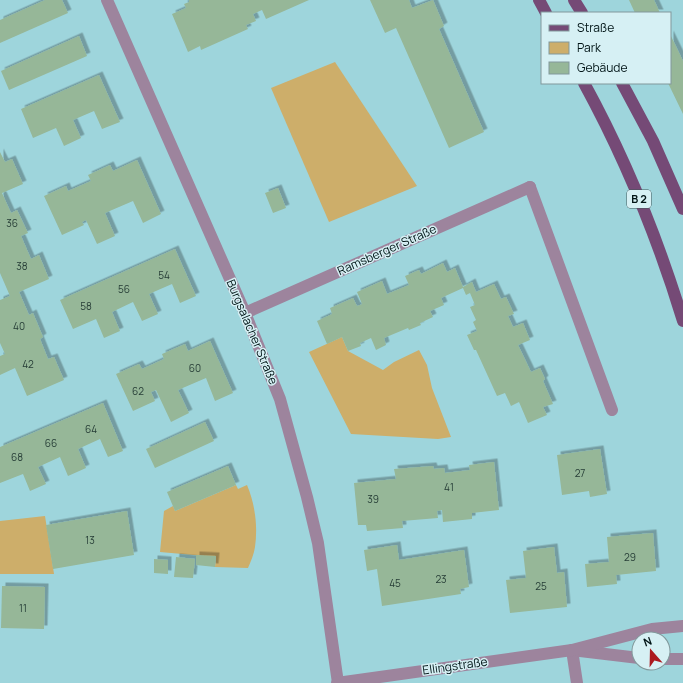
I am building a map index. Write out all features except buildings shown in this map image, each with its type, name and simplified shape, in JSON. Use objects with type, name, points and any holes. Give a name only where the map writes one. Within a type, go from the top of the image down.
[{"type":"main road","points":[[539,0],[545,12]]},
{"type":"main road","points":[[574,0],[581,12]]},
{"type":"main road","name":"B 2","points":[[584,84],[620,156],[646,216],[662,255],[683,321]]},
{"type":"main road","points":[[623,84],[653,141],[683,209]]},
{"type":"street","name":"Burgsalacher Straße","points":[[107,0],[245,313],[280,399],[307,497],[318,544],[337,683]]},
{"type":"street","name":"Ramsberger Straße","points":[[245,313],[530,187],[612,410]]},
{"type":"street","name":"Ellingstraße","points":[[337,683],[572,650],[652,628],[683,626]]},
{"type":"street","name":"Ellingstraße","points":[[572,650],[631,657]]},
{"type":"street","points":[[572,650],[577,683]]},
{"type":"street","points":[[671,658],[683,659]]},
{"type":"green space","points":[[335,62],[417,186],[329,222],[271,88]]},
{"type":"green space","points":[[342,337],[348,351],[383,370],[394,362],[419,350],[427,365],[432,388],[451,437],[438,439],[351,434],[309,352]]},
{"type":"green space","points":[[236,485],[238,489],[247,485],[255,515],[255,547],[248,568],[215,567],[216,557],[160,552],[164,511],[173,506],[175,511]]},
{"type":"green space","points":[[45,516],[54,574],[0,574],[0,521]]}]
